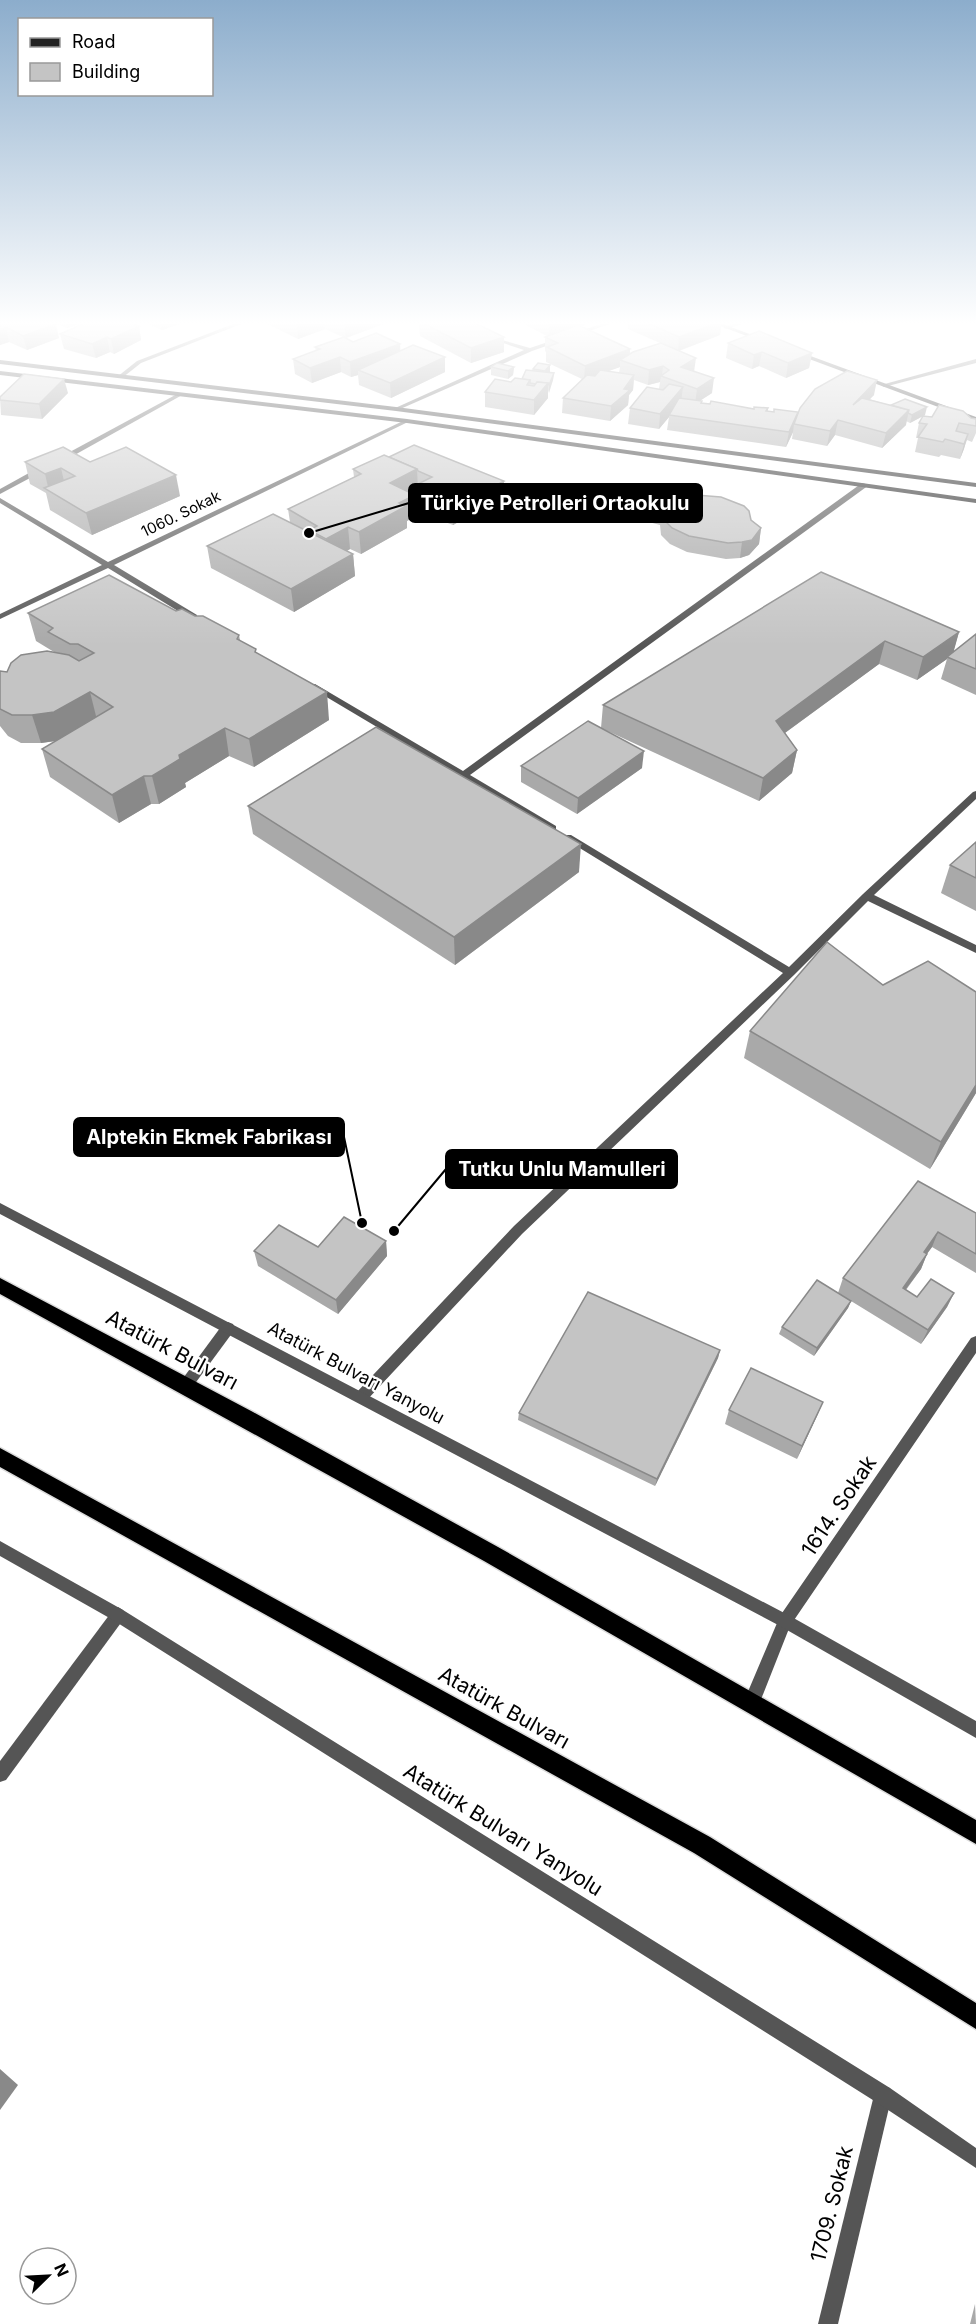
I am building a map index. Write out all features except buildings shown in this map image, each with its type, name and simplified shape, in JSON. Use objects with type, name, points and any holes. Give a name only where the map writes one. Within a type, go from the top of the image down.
[{"type":"highway","name":"Atatürk Bulvarı","points":[[0,1285],[186,1384],[752,1701],[976,1833]]},
{"type":"highway","name":"Atatürk Bulvarı","points":[[0,1457],[702,1845],[976,2017]]},
{"type":"main road","points":[[468,429],[976,501]]},
{"type":"main road","points":[[552,429],[976,485]]},
{"type":"street","points":[[0,492],[116,429]]},
{"type":"street","name":"1060. Sokak","points":[[0,617],[389,429]]},
{"type":"street","points":[[464,775],[865,484]]},
{"type":"street","points":[[0,500],[208,625]]},
{"type":"street","points":[[300,679],[790,972]]},
{"type":"street","points":[[361,1397],[518,1230],[976,794]]},
{"type":"street","points":[[867,896],[976,949]]},
{"type":"street","name":"Atatürk Bulvarı Yanyolu","points":[[0,1208],[785,1621],[976,1730]]},
{"type":"street","points":[[186,1384],[228,1328]]},
{"type":"street","name":"1614. Sokak","points":[[752,1701],[785,1621],[976,1342]]},
{"type":"street","name":"Atatürk Bulvarı Yanyolu","points":[[0,1548],[118,1615],[883,2095],[976,2159]]},
{"type":"street","points":[[0,1774],[118,1615]]},
{"type":"street","name":"1709. Sokak","points":[[828,2324],[883,2095]]},
{"type":"place","name":"Türkiye Petrolleri Ortaokulu","points":[[309,533]]},
{"type":"place","name":"Alptekin Ekmek Fabrikası","points":[[362,1223]]},
{"type":"place","name":"Tutku Unlu Mamulleri","points":[[394,1231]]}]
